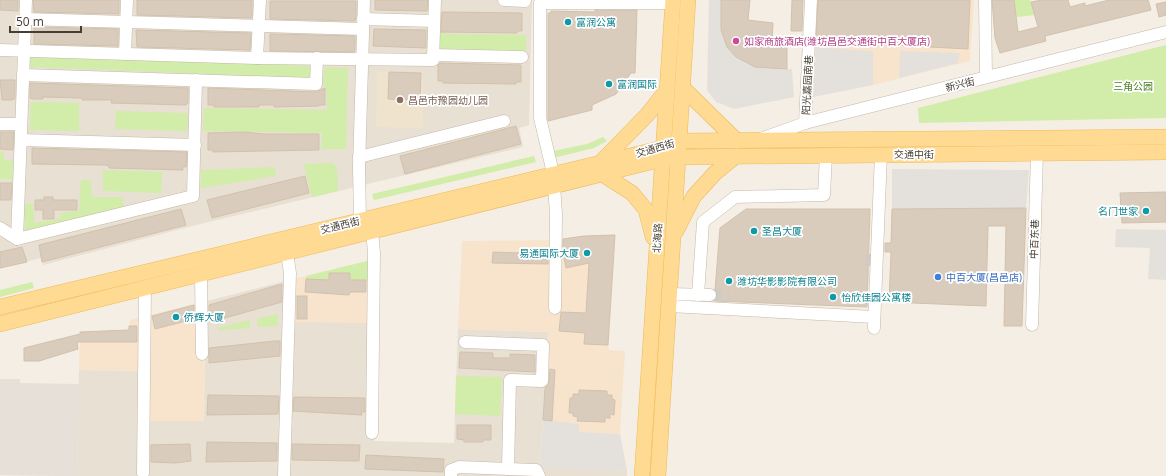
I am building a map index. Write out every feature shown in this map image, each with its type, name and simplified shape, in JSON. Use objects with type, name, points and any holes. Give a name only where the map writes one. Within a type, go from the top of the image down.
[{"type":"main road","name":"北海路","points":[[658,476],[688,0]]},
{"type":"main road","name":"北海路","points":[[642,476],[673,2]]},
{"type":"main road","points":[[673,237],[694,196],[737,148],[683,88]]},
{"type":"main road","points":[[656,249],[646,210],[632,193],[602,168],[667,90]]},
{"type":"main road","name":"交通中街","points":[[663,153],[678,157],[737,148],[755,140],[1166,137]]},
{"type":"main road","name":"交通西街","points":[[0,324],[372,232],[554,180],[663,153],[679,141]]},
{"type":"main road","name":"交通中街","points":[[679,141],[737,148],[826,155],[1166,152]]},
{"type":"main road","name":"交通西街","points":[[0,307],[360,220],[554,180]]},
{"type":"street","points":[[17,239],[26,0]]},
{"type":"street","points":[[125,54],[127,0]]},
{"type":"street","points":[[257,58],[260,0]]},
{"type":"street","points":[[360,220],[359,157],[364,0]]},
{"type":"street","points":[[0,50],[257,58],[433,60],[435,0]]},
{"type":"street","points":[[504,0],[525,1]]},
{"type":"street","name":"阳光嘉园南巷","points":[[805,123],[811,0]]},
{"type":"street","points":[[985,0],[986,77]]},
{"type":"street","points":[[555,308],[556,214],[554,180],[540,118],[540,3],[673,2]]},
{"type":"street","points":[[25,19],[258,26],[434,21]]},
{"type":"street","name":"新兴街","points":[[755,140],[805,123],[1166,32]]},
{"type":"street","points":[[433,55],[522,57]]},
{"type":"street","points":[[23,75],[316,84],[317,58]]},
{"type":"street","points":[[0,228],[17,239],[193,196],[196,80]]},
{"type":"street","points":[[359,157],[504,121]]},
{"type":"street","points":[[0,124],[21,124]]},
{"type":"street","points":[[21,140],[195,145]]},
{"type":"street","name":"中百东巷","points":[[1032,325],[1037,153]]},
{"type":"street","points":[[669,300],[874,323],[881,154]]},
{"type":"street","points":[[698,295],[703,222],[735,197],[824,195],[826,155]]},
{"type":"street","points":[[372,232],[374,253],[372,433]]},
{"type":"street","points":[[284,476],[290,280],[287,253]]},
{"type":"street","points":[[201,274],[202,354]]},
{"type":"street","points":[[143,473],[145,288]]},
{"type":"street","points":[[669,300],[698,295],[710,295]]},
{"type":"street","points":[[465,342],[543,345],[542,381],[510,380],[508,469]]},
{"type":"street","points":[[451,476],[451,470],[459,467],[536,470],[539,476]]},
{"type":"shaded area","points":[[0,0],[532,0],[529,125],[519,128],[523,147],[200,224],[43,265],[41,258],[0,268]]},
{"type":"shaded area","points":[[709,0],[721,0],[721,30],[727,47],[736,57],[755,67],[792,69],[794,97],[734,109],[716,102],[707,90]]},
{"type":"shaded area","points":[[806,0],[974,0],[970,61],[873,85],[813,97],[801,97]]},
{"type":"shaded area","points":[[816,47],[873,51],[873,85],[813,97]]},
{"type":"shaded area","points":[[900,51],[960,53],[958,63],[899,78]]},
{"type":"shaded area","name":"昌邑市豫园幼儿园","points":[[378,71],[423,73],[423,128],[376,127]]},
{"type":"shaded area","points":[[892,169],[1029,170],[1026,208],[892,209]]},
{"type":"shaded area","points":[[1116,229],[1166,230],[1166,280],[1148,279],[1150,248],[1115,247]]},
{"type":"shaded area","points":[[615,235],[608,345],[609,350],[625,351],[620,434],[627,471],[540,467],[548,332],[458,329],[462,241],[560,240],[584,236]]},
{"type":"shaded area","points":[[378,259],[377,323],[292,322],[293,279]]},
{"type":"shaded area","points":[[293,279],[377,323],[374,441],[454,443],[458,329],[548,332],[540,466],[627,471],[627,476],[0,476],[77,475],[79,370],[150,371],[207,301]]},
{"type":"shaded area","points":[[207,301],[204,421],[149,421],[150,371],[79,370],[80,332],[129,330],[130,320]]},
{"type":"shaded area","points":[[0,379],[20,379],[20,383],[79,384],[77,476],[0,475]]},
{"type":"shaded area","points":[[543,420],[579,424],[579,432],[620,434],[627,471],[540,467]]},
{"type":"green space","points":[[1014,0],[1030,0],[1035,15],[1016,17]]},
{"type":"green space","points":[[439,31],[445,31],[445,34],[526,35],[526,53],[438,50]]},
{"type":"green space","name":"三角公园","points":[[1166,45],[1166,118],[919,123],[918,108]]},
{"type":"green space","points":[[31,55],[311,66],[310,78],[30,67],[27,65],[28,58]]},
{"type":"green space","points":[[326,67],[348,68],[345,149],[321,149],[322,133],[203,131],[204,108],[327,110],[326,86],[323,86],[324,69]]},
{"type":"green space","points":[[31,102],[79,103],[79,131],[30,130]]},
{"type":"green space","points":[[116,111],[188,113],[187,131],[115,129]]},
{"type":"green space","points":[[603,137],[607,141],[594,148],[553,158],[553,151],[587,144]]},
{"type":"green space","points":[[0,152],[4,152],[4,160],[13,161],[13,179],[0,179]]},
{"type":"green space","points":[[534,156],[536,162],[374,200],[372,194]]},
{"type":"green space","points":[[333,163],[337,169],[338,191],[312,197],[304,164]]},
{"type":"green space","points":[[275,167],[276,176],[201,188],[201,170]]},
{"type":"green space","points":[[103,170],[162,172],[161,193],[103,191]]},
{"type":"green space","points":[[81,180],[91,180],[92,197],[123,197],[124,211],[25,231],[25,205],[33,203],[34,223],[60,219],[60,213],[79,211]]},
{"type":"green space","points":[[371,260],[372,280],[350,280],[350,273],[329,273],[329,280],[306,279],[306,276]]},
{"type":"green space","points":[[32,282],[34,288],[0,297],[0,290]]},
{"type":"green space","points":[[278,314],[278,326],[258,327],[257,319]]},
{"type":"green space","points":[[249,320],[250,328],[218,330],[218,328]]},
{"type":"green space","points":[[456,376],[502,377],[500,416],[455,414]]},
{"type":"building","points":[[0,0],[18,0],[18,11],[0,10]]},
{"type":"building","points":[[33,0],[119,0],[119,14],[34,12]]},
{"type":"building","points":[[137,0],[252,0],[252,14],[251,18],[137,15]]},
{"type":"building","points":[[375,0],[428,0],[427,11],[375,10]]},
{"type":"building","points":[[721,0],[750,0],[748,20],[773,23],[772,45],[787,47],[787,69],[755,67],[736,57],[727,47],[721,30]]},
{"type":"building","points":[[792,0],[803,0],[802,31],[791,31]]},
{"type":"building","points":[[818,0],[970,0],[968,49],[816,41]]},
{"type":"building","points":[[992,0],[1014,0],[1018,32],[1038,27],[1031,2],[1042,0],[1068,0],[1070,7],[1085,3],[1085,6],[1109,0],[1148,0],[1151,10],[1045,36],[1046,41],[1000,53],[995,38]]},
{"type":"building","points":[[270,1],[356,1],[356,17],[355,21],[270,19]]},
{"type":"building","points":[[1166,2],[1166,15],[1159,17],[1156,4]]},
{"type":"building","name":"富润国际","points":[[595,10],[637,10],[635,73],[631,73],[616,94],[592,105],[592,110],[548,121],[548,13],[551,13],[551,11],[595,12]]},
{"type":"building","points":[[442,12],[522,13],[522,31],[517,31],[517,33],[441,32]]},
{"type":"building","points":[[34,27],[118,29],[118,46],[34,44]]},
{"type":"building","points":[[374,29],[426,30],[426,48],[373,46]]},
{"type":"building","points":[[136,30],[251,33],[250,50],[137,47]]},
{"type":"building","points":[[270,34],[355,36],[355,50],[354,52],[270,51]]},
{"type":"building","points":[[440,63],[521,65],[521,82],[516,82],[516,84],[443,83],[443,81],[438,81],[438,65]]},
{"type":"building","points":[[389,72],[421,73],[420,100],[388,99]]},
{"type":"building","points":[[0,80],[15,80],[15,98],[13,100],[2,100]]},
{"type":"building","points":[[30,83],[188,88],[188,103],[186,105],[111,103],[112,100],[82,100],[82,98],[43,97],[43,99],[32,99],[30,98]]},
{"type":"building","points":[[208,88],[316,92],[325,88],[325,105],[214,107],[214,105],[208,105]]},
{"type":"building","points":[[516,126],[521,144],[405,174],[400,156]]},
{"type":"building","points":[[0,132],[14,132],[13,150],[0,149]]},
{"type":"building","points":[[244,132],[264,134],[319,134],[319,150],[213,152],[213,150],[208,150],[208,133]]},
{"type":"building","points":[[32,148],[187,152],[186,167],[183,167],[183,170],[109,168],[109,166],[105,165],[32,164]]},
{"type":"building","points":[[305,176],[309,193],[212,218],[207,200]]},
{"type":"building","points":[[0,183],[12,183],[11,200],[0,200]]},
{"type":"building","name":"名门世家","points":[[1166,192],[1166,222],[1122,223],[1120,193]]},
{"type":"building","points":[[44,197],[53,197],[53,200],[77,200],[77,210],[54,210],[54,219],[43,219],[43,210],[35,210],[35,200],[44,200]]},
{"type":"building","name":"中百大厦(昌邑店)","points":[[1026,208],[1022,326],[1004,326],[1006,226],[988,226],[986,306],[889,302],[891,252],[885,252],[885,243],[891,243],[892,209]]},
{"type":"building","points":[[181,209],[186,225],[42,262],[39,245]]},
{"type":"building","points":[[746,209],[870,209],[867,307],[715,301],[717,296],[715,290],[720,228]]},
{"type":"building","points":[[615,235],[608,345],[584,344],[585,333],[559,331],[561,312],[586,313],[589,263],[566,268],[563,253],[563,239],[584,236]]},
{"type":"building","points":[[22,247],[27,262],[0,268],[0,252]]},
{"type":"building","points":[[493,252],[548,254],[548,264],[492,263]]},
{"type":"building","points":[[329,273],[350,273],[350,280],[366,280],[366,292],[350,292],[349,295],[305,292],[306,279],[329,280]]},
{"type":"building","points":[[282,284],[282,302],[214,321],[212,314],[209,315],[209,305]]},
{"type":"building","points":[[297,296],[307,296],[307,319],[297,319]]},
{"type":"building","name":"侨辉大厦","points":[[194,305],[194,319],[155,329],[152,316]]},
{"type":"building","points":[[129,326],[137,326],[137,342],[77,342],[78,349],[39,361],[24,361],[24,348],[80,334],[80,332],[129,330]]},
{"type":"building","points":[[280,341],[280,356],[209,363],[209,348]]},
{"type":"building","points":[[460,352],[493,353],[493,358],[510,358],[510,354],[535,355],[535,372],[459,368]]},
{"type":"building","points":[[550,369],[555,370],[552,421],[543,420],[545,388],[549,382]]},
{"type":"building","points":[[579,390],[607,391],[607,395],[612,395],[612,399],[615,400],[614,415],[610,414],[610,418],[605,418],[605,422],[577,421],[578,417],[573,416],[573,413],[569,413],[570,398],[573,398],[573,394],[579,394]]},
{"type":"building","points":[[208,395],[279,396],[278,414],[207,415]]},
{"type":"building","points":[[294,397],[365,398],[365,412],[361,412],[362,415],[293,411]]},
{"type":"building","points":[[457,425],[491,425],[491,440],[483,440],[483,442],[464,442],[464,440],[457,439]]},
{"type":"building","points":[[207,442],[277,443],[277,461],[206,462]]},
{"type":"building","points":[[190,444],[191,461],[175,463],[151,462],[151,445]]},
{"type":"building","points":[[292,444],[360,445],[359,461],[292,460]]},
{"type":"building","points":[[366,455],[444,459],[443,472],[365,469]]},
{"type":"tunnel","points":[[865,260],[877,260]]},
{"type":"tunnel","points":[[710,295],[729,296]]},
{"type":"place","name":"富润公寓","points":[[568,22]]},
{"type":"place","name":"如家商旅酒店(潍坊昌邑交通街中百大厦店)","points":[[736,41]]},
{"type":"place","name":"富润国际","points":[[609,84]]},
{"type":"place","name":"昌邑市豫园幼儿园","points":[[400,100]]},
{"type":"place","name":"名门世家","points":[[1146,211]]},
{"type":"place","name":"圣昌大厦","points":[[754,231]]},
{"type":"place","name":"易通国际大厦","points":[[587,253]]},
{"type":"place","name":"中百大厦(昌邑店)","points":[[938,277]]},
{"type":"place","name":"潍坊华影影院有限公司","points":[[729,281]]},
{"type":"place","name":"怡欣佳园公寓楼","points":[[833,297]]},
{"type":"place","name":"侨辉大厦","points":[[176,317]]}]
